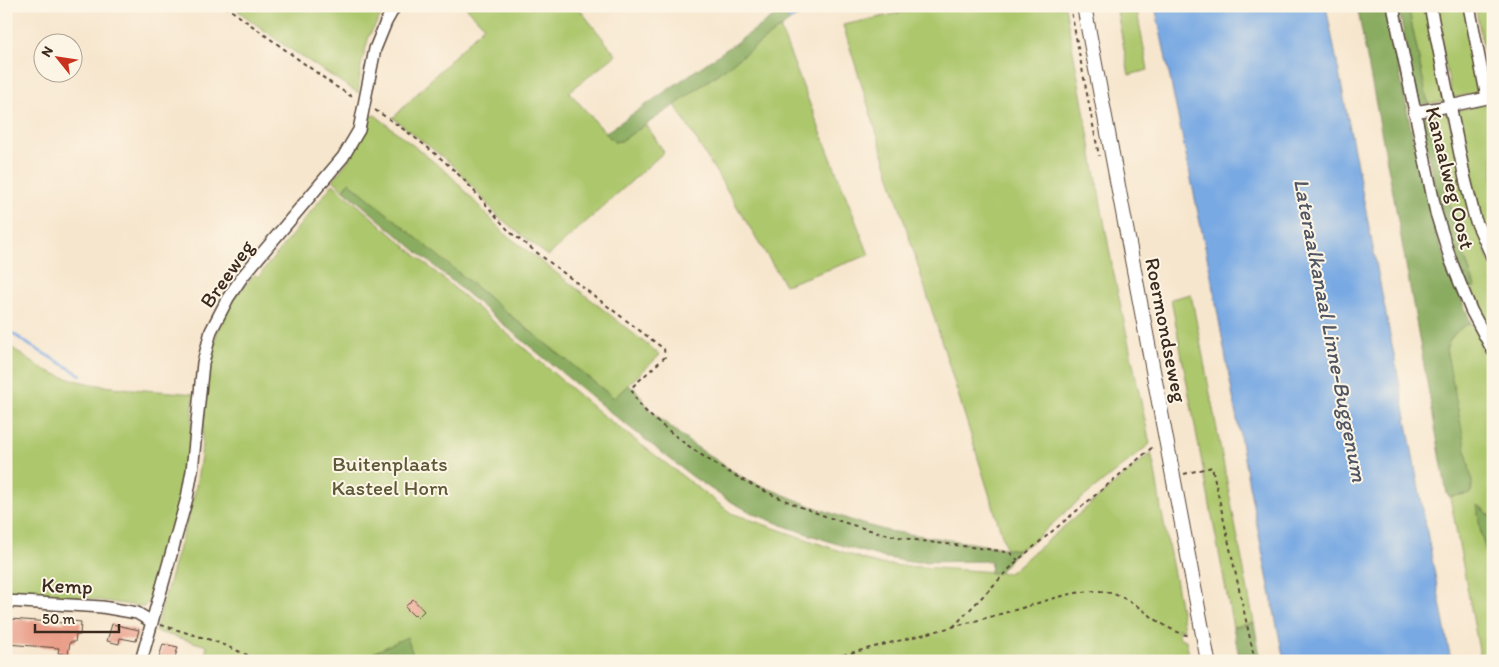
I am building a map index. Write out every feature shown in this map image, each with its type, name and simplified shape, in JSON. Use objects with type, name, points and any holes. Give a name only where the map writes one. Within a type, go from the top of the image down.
[{"type":"main road","name":"Roermondseweg","points":[[1084,6],[1208,661]]},
{"type":"street","name":"Breeweg","points":[[141,661],[188,498],[203,363],[211,331],[228,298],[243,276],[343,157],[359,130],[375,49],[395,6]]},
{"type":"street","name":"Kanaalweg Oost","points":[[1393,6],[1436,213],[1451,261],[1471,310],[1493,351]]},
{"type":"street","points":[[1430,6],[1465,179],[1475,219],[1493,259]]},
{"type":"street","points":[[1414,112],[1487,98],[1469,6]]},
{"type":"street","name":"Kemp","points":[[6,601],[102,606],[137,613],[152,622]]},
{"type":"path","points":[[226,6],[335,86],[387,118],[446,163],[466,182],[511,233],[664,349],[665,357],[631,388],[636,400],[648,414],[686,446],[741,480],[810,510],[888,535],[1010,552],[1018,560]]},
{"type":"path","points":[[953,627],[1018,560],[1154,446]]},
{"type":"path","points":[[1186,473],[1212,467],[1255,661]]},
{"type":"path","points":[[820,661],[1064,596],[1097,591],[1124,598],[1178,633],[1190,636]]},
{"type":"path","points":[[152,622],[214,641],[262,661]]},
{"type":"green space","points":[[242,6],[387,6],[369,36],[361,66],[358,93],[284,45],[238,11]]},
{"type":"green space","points":[[465,6],[577,6],[616,55],[569,92],[614,142],[621,141],[646,124],[664,152],[548,256],[499,217],[454,166],[393,118],[484,26]]},
{"type":"green space","points":[[932,6],[1065,6],[1112,265],[1150,444],[1070,508],[1031,543],[1018,550],[1006,548],[843,25]]},
{"type":"green space","points":[[1116,6],[1136,6],[1148,70],[1129,75]]},
{"type":"green space","points":[[1357,6],[1386,6],[1418,163],[1438,240],[1471,323],[1455,333],[1446,349],[1472,481],[1472,491],[1470,493],[1450,497],[1447,494],[1394,198]]},
{"type":"green space","points":[[1398,6],[1408,6],[1428,104],[1418,104]]},
{"type":"green space","points":[[1408,6],[1426,6],[1444,101],[1428,104]]},
{"type":"green space","points":[[1434,6],[1464,6],[1480,92],[1452,98]]},
{"type":"green space","points":[[1475,6],[1493,6],[1493,98]]},
{"type":"green space","points":[[782,11],[790,21],[675,105],[621,141],[614,142],[605,133]]},
{"type":"green space","points":[[780,28],[869,255],[785,285],[675,105]]},
{"type":"green space","points":[[1493,102],[1493,251],[1471,191],[1455,111]]},
{"type":"green space","points":[[1447,112],[1488,260],[1493,268],[1493,341],[1467,290],[1475,286],[1455,223],[1430,115]]},
{"type":"green space","points":[[375,115],[449,174],[504,233],[660,355],[614,398],[349,183],[344,190],[333,180],[349,159],[371,116]]},
{"type":"green space","points":[[1430,115],[1455,223],[1475,287],[1467,290],[1447,234],[1434,184],[1420,116]]},
{"type":"green space","points":[[349,182],[511,316],[614,398],[628,385],[636,390],[650,410],[689,442],[743,478],[811,506],[888,531],[1018,550],[998,573],[990,573],[991,561],[910,562],[882,557],[843,546],[790,528],[754,514],[726,499],[693,477],[516,335],[344,190]]},
{"type":"green space","name":"Buitenplaats Kasteel Horn","points":[[333,184],[601,414],[731,513],[877,564],[1009,573],[1151,453],[1184,630],[1178,628],[1180,638],[1186,640],[1190,661],[204,661],[207,646],[155,631],[195,492],[201,456],[208,365],[217,333],[231,301],[255,274],[258,277]]},
{"type":"green space","points":[[1191,294],[1254,623],[1233,627],[1171,299]]},
{"type":"green space","points":[[1471,323],[1493,361],[1493,518],[1480,506],[1480,529],[1493,578],[1493,661],[1481,661],[1450,497],[1472,491],[1446,349],[1455,333]]},
{"type":"green space","points":[[6,343],[37,365],[72,379],[113,387],[194,394],[188,471],[152,598],[144,607],[77,597],[6,592]]},
{"type":"green space","points":[[1477,505],[1493,518],[1493,578],[1480,529]]},
{"type":"green space","points":[[1254,623],[1261,661],[1240,661],[1233,627]]},
{"type":"green space","points":[[407,637],[415,661],[364,661],[373,653]]},
{"type":"water","points":[[789,6],[801,6],[805,12],[790,21],[782,11]]},
{"type":"water","name":"Lateraalkanaal Linne-Buggenum","points":[[1155,6],[1326,6],[1451,661],[1284,661],[1248,480],[1210,271]]},
{"type":"building","points":[[413,599],[424,611],[418,617],[415,614],[414,616],[405,607]]},
{"type":"building","points":[[10,619],[64,623],[64,620],[81,622],[80,635],[76,635],[75,642],[70,642],[68,655],[58,653],[59,648],[6,644],[6,633],[9,634]]},
{"type":"building","points":[[112,624],[139,630],[136,641],[120,638],[119,644],[107,641]]},
{"type":"building","points":[[163,644],[178,647],[174,661],[158,661]]},
{"type":"waterway","points":[[6,329],[81,375]]}]
